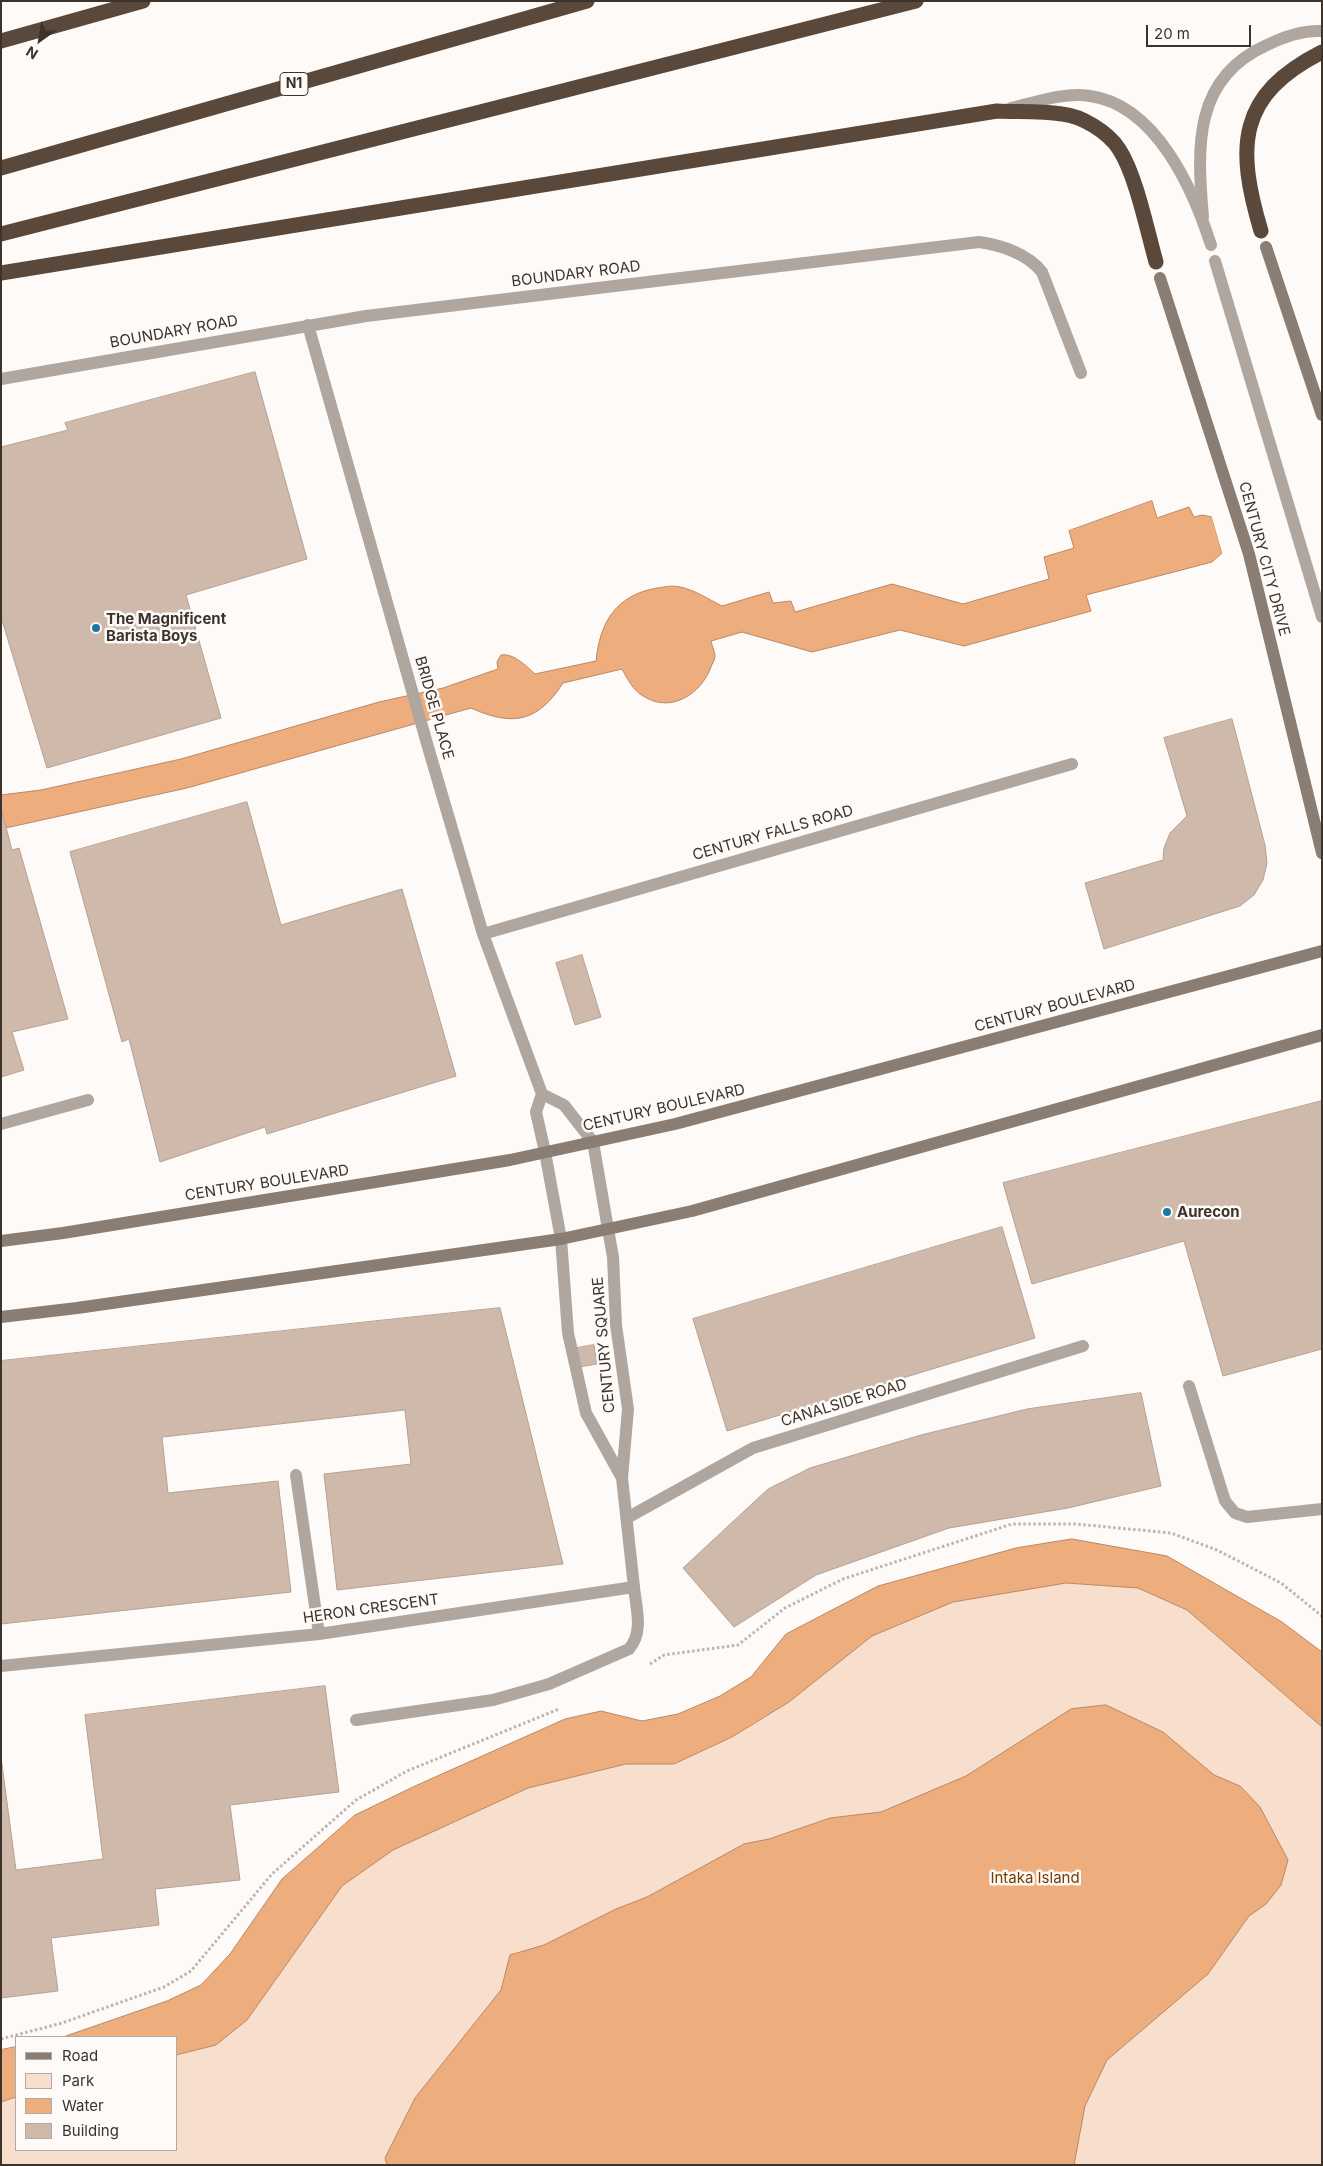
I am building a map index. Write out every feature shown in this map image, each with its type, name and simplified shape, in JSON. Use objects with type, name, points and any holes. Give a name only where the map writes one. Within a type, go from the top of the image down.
[{"type":"highway","points":[[1,42],[143,1]]},
{"type":"highway","name":"N1","points":[[1,168],[587,1]]},
{"type":"highway","points":[[1,234],[916,1]]},
{"type":"highway","points":[[1261,231],[1249,192],[1246,161],[1247,134],[1258,105],[1273,84],[1298,64],[1322,52]]},
{"type":"highway","points":[[1,273],[997,111],[1063,114],[1085,121],[1103,132],[1118,148],[1128,166],[1156,262]]},
{"type":"main road","points":[[1266,247],[1322,415]]},
{"type":"main road","name":"CENTURY CITY DRIVE","points":[[1160,278],[1249,554],[1322,853]]},
{"type":"main road","name":"CENTURY BOULEVARD","points":[[1,1240],[63,1233],[510,1160],[593,1142],[675,1124],[909,1063],[1322,951]]},
{"type":"main road","points":[[1,1317],[77,1308],[561,1239],[608,1229],[692,1211],[1322,1035]]},
{"type":"street","points":[[1204,224],[1200,139],[1204,116],[1213,92],[1247,54],[1305,30],[1322,31]]},
{"type":"street","points":[[997,111],[1068,96],[1090,96],[1110,101],[1129,110],[1151,128],[1168,150],[1204,224],[1211,246]]},
{"type":"street","name":"BOUNDARY ROAD","points":[[1,379],[375,315],[979,242],[991,243],[1028,258],[1042,272],[1080,372]]},
{"type":"street","points":[[1216,262],[1322,617]]},
{"type":"street","name":"BRIDGE PLACE","points":[[308,325],[483,934],[542,1094]]},
{"type":"street","name":"CENTURY FALLS ROAD","points":[[483,934],[1072,764]]},
{"type":"street","points":[[545,1152],[536,1112],[542,1094],[564,1105],[593,1142]]},
{"type":"street","points":[[1,1124],[88,1100]]},
{"type":"street","name":"CENTURY SQUARE","points":[[593,1142],[613,1257],[616,1325],[628,1409],[622,1478]]},
{"type":"street","name":"CENTURY SQUARE","points":[[545,1152],[561,1239],[568,1333],[586,1413],[622,1478]]},
{"type":"street","name":"CANALSIDE ROAD","points":[[627,1518],[753,1448],[1083,1346]]},
{"type":"street","points":[[1189,1386],[1225,1501],[1236,1513],[1247,1517],[1322,1509]]},
{"type":"street","points":[[296,1475],[319,1634]]},
{"type":"street","points":[[356,1720],[493,1700],[550,1684],[629,1649],[636,1641],[638,1634],[622,1478]]},
{"type":"street","name":"HERON CRESCENT","points":[[1,1666],[319,1634],[634,1587]]},
{"type":"path","points":[[648,1666],[664,1655],[738,1645],[785,1608],[843,1579],[1012,1524],[1076,1524],[1171,1533],[1217,1550],[1281,1583],[1322,1616]]},
{"type":"path","points":[[1,2039],[62,2023],[164,1987],[191,1971],[272,1874],[356,1800],[407,1771],[561,1708]]},
{"type":"green space","name":"Intaka Island","points":[[1066,1583],[1138,1588],[1187,1610],[1322,1727],[1322,2165],[1,2165],[1,2102],[15,2097],[15,2151],[178,2151],[178,2054],[216,2045],[247,2020],[342,1886],[393,1850],[528,1788],[626,1764],[674,1764],[732,1737],[789,1702],[872,1636],[953,1602]]},
{"type":"water","points":[[1152,501],[1157,518],[1189,507],[1194,517],[1202,515],[1212,517],[1222,553],[1212,562],[1086,595],[1091,611],[964,646],[900,630],[812,652],[742,632],[711,641],[715,657],[706,677],[692,693],[674,702],[654,701],[639,694],[622,669],[563,683],[544,706],[534,713],[523,717],[512,719],[500,718],[471,708],[187,788],[1,829],[1,795],[41,790],[181,759],[379,702],[443,688],[498,669],[497,662],[501,655],[515,658],[535,674],[596,661],[601,634],[606,623],[621,604],[643,592],[677,586],[696,592],[722,606],[769,592],[773,603],[791,601],[795,612],[892,584],[963,604],[1049,579],[1044,557],[1074,548],[1069,531]]},
{"type":"water","points":[[1072,1539],[1167,1556],[1282,1622],[1322,1652],[1322,1727],[1187,1610],[1138,1588],[1066,1583],[953,1602],[872,1636],[789,1702],[732,1737],[674,1764],[626,1764],[528,1788],[393,1850],[342,1886],[247,2020],[216,2045],[178,2054],[178,2036],[66,2036],[167,2001],[201,1985],[230,1954],[282,1879],[355,1815],[565,1719],[601,1711],[642,1721],[678,1714],[720,1696],[751,1677],[786,1634],[878,1586],[1016,1548]]},
{"type":"water","points":[[1106,1705],[1163,1732],[1214,1775],[1240,1786],[1260,1807],[1288,1860],[1281,1885],[1266,1904],[1249,1916],[1208,1974],[1107,2060],[1085,2106],[1074,2165],[387,2165],[385,2158],[415,2098],[501,1990],[510,1955],[544,1945],[616,1909],[647,1897],[744,1844],[769,1839],[830,1818],[881,1812],[966,1776],[1071,1709]]},
{"type":"water","points":[[15,2047],[15,2097],[1,2102],[1,2050]]},
{"type":"pier","points":[[1322,483],[1322,527],[1223,556],[1211,514]]},
{"type":"building","points":[[255,372],[307,559],[186,595],[221,718],[47,768],[1,617],[1,447],[68,430],[65,423]]},
{"type":"building","points":[[1232,719],[1265,845],[1267,863],[1263,880],[1254,895],[1240,906],[1104,949],[1085,883],[1163,860],[1164,848],[1170,833],[1187,816],[1164,738]]},
{"type":"building","points":[[247,802],[281,925],[402,889],[456,1076],[267,1134],[265,1127],[160,1162],[129,1039],[122,1042],[70,852]]},
{"type":"building","points":[[1,808],[12,850],[19,848],[68,1019],[12,1032],[24,1070],[1,1077]]},
{"type":"building","points":[[582,955],[601,1017],[575,1025],[556,963]]},
{"type":"building","name":"Aurecon","points":[[1322,1101],[1322,1349],[1223,1376],[1184,1241],[1032,1284],[1003,1183]]},
{"type":"building","points":[[1002,1227],[1035,1338],[727,1431],[693,1319]]},
{"type":"building","points":[[500,1308],[563,1564],[337,1590],[324,1474],[411,1464],[405,1410],[162,1437],[168,1493],[278,1481],[291,1592],[1,1624],[1,1361]]},
{"type":"building","points":[[594,1345],[597,1364],[580,1367],[577,1348]]},
{"type":"building","points":[[1141,1393],[1161,1486],[1068,1508],[949,1528],[816,1575],[734,1627],[683,1568],[768,1489],[810,1468],[921,1435],[1027,1409]]},
{"type":"building","points":[[325,1686],[339,1792],[230,1805],[240,1880],[155,1889],[159,1925],[51,1938],[58,1991],[1,1998],[1,1757],[16,1870],[103,1859],[85,1715]]},
{"type":"place","name":"The Magnificent Barista Boys","points":[[96,628]]},
{"type":"place","name":"Aurecon","points":[[1167,1212]]}]
